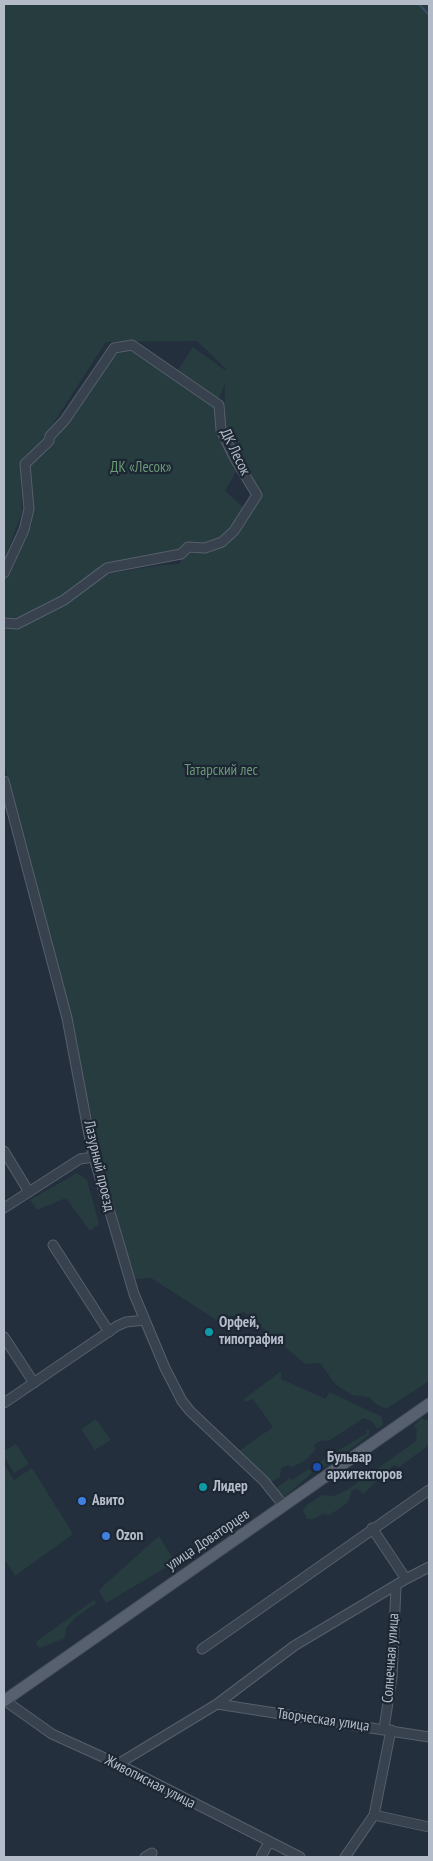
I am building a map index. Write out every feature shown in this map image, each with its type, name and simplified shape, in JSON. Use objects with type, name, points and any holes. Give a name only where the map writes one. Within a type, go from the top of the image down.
[{"type":"main road","name":"улица Доваторцев","points":[[4,1700],[429,1404]]},
{"type":"street","name":"ДК Лесок","points":[[4,573],[24,530],[30,509],[25,464],[49,441],[50,436],[65,420],[114,348],[132,346],[220,405],[221,430],[234,457],[257,495],[234,531],[222,542],[205,548],[188,547],[181,554],[107,568],[64,600],[17,624],[4,623]]},
{"type":"street","name":"Лазурный проезд","points":[[5,786],[67,1018],[94,1157],[126,1270],[145,1320],[173,1386],[186,1406],[264,1481],[284,1506]]},
{"type":"street","points":[[4,1151],[29,1192]]},
{"type":"street","points":[[4,1208],[80,1159],[94,1157]]},
{"type":"street","points":[[53,1245],[109,1332]]},
{"type":"street","points":[[4,1403],[109,1332],[126,1322],[145,1320]]},
{"type":"street","points":[[4,1337],[34,1383]]},
{"type":"street","points":[[202,1649],[372,1528],[429,1490]]},
{"type":"street","points":[[372,1528],[406,1579]]},
{"type":"street","points":[[118,1764],[217,1704],[294,1646],[380,1593],[396,1587],[406,1579],[429,1567]]},
{"type":"street","name":"Солнечная улица","points":[[344,1857],[374,1815],[387,1729],[392,1676],[396,1587]]},
{"type":"street","name":"Живописная улица","points":[[4,1700],[52,1734],[118,1764],[300,1857]]},
{"type":"street","name":"Творческая улица","points":[[217,1704],[429,1737]]},
{"type":"street","points":[[374,1815],[429,1827]]},
{"type":"street","points":[[261,1857],[269,1842]]},
{"type":"green space","name":"Татарский лес","points":[[4,4],[429,4],[429,1381],[386,1409],[376,1404],[369,1397],[352,1395],[336,1385],[320,1363],[305,1364],[244,1312],[218,1321],[151,1278],[135,1279],[130,1271],[4,764],[4,628],[69,601],[110,573],[180,564],[181,558],[187,553],[208,544],[103,567],[62,599],[16,621],[4,621],[4,577],[32,524],[28,468],[51,445],[117,350],[135,350],[174,376],[193,347],[226,371],[226,369],[197,341],[106,342],[39,445],[21,467],[22,512],[4,562]],"holes":[[[225,384],[224,427],[238,462],[261,498],[237,533],[245,509],[225,491],[238,468],[215,406]]]},
{"type":"green space","points":[[77,1173],[87,1180],[99,1224],[90,1231],[66,1198],[37,1210],[30,1200]]},
{"type":"green space","points":[[281,1371],[281,1379],[326,1399],[329,1392],[382,1417],[383,1425],[377,1429],[373,1422],[364,1418],[330,1440],[320,1441],[314,1445],[316,1449],[307,1459],[293,1467],[288,1465],[281,1468],[280,1477],[269,1483],[239,1451],[273,1427],[253,1399],[245,1402],[243,1400]]},
{"type":"green space","points":[[421,1418],[429,1421],[429,1445],[399,1467],[394,1465],[363,1494],[358,1489],[352,1490],[348,1502],[330,1515],[323,1514],[314,1519],[307,1519],[303,1510],[307,1505],[322,1495],[334,1496],[347,1490],[416,1441],[417,1431],[414,1426]]},
{"type":"green space","points":[[96,1419],[111,1440],[95,1450],[81,1429]]},
{"type":"green space","points":[[365,1429],[369,1430],[369,1435],[329,1465],[319,1469],[316,1464],[367,1433]]},
{"type":"green space","points":[[16,1444],[29,1464],[14,1473],[4,1456],[4,1451]]},
{"type":"green space","points":[[4,1464],[14,1480],[32,1468],[73,1534],[15,1576],[4,1558],[4,1487],[10,1482],[4,1486]]},
{"type":"green space","points":[[309,1469],[312,1473],[285,1496],[280,1495],[275,1489],[290,1478],[292,1480]]},
{"type":"green space","points":[[159,1536],[175,1562],[106,1603],[99,1591],[101,1588]]},
{"type":"green space","points":[[94,1600],[96,1603],[76,1617],[66,1628],[65,1638],[40,1648],[36,1645],[37,1641]]},
{"type":"waterway","points":[[419,4],[429,15]]},
{"type":"place","name":"Орфей, типография","points":[[209,1332]]},
{"type":"place","name":"Бульвар архитекторов","points":[[317,1467]]},
{"type":"place","name":"Лидер","points":[[203,1487]]},
{"type":"place","name":"Авито","points":[[82,1501]]},
{"type":"place","name":"Ozon","points":[[106,1536]]},
{"type":"park label","name":"ДК «Лесок»","points":[[141,468]]}]
